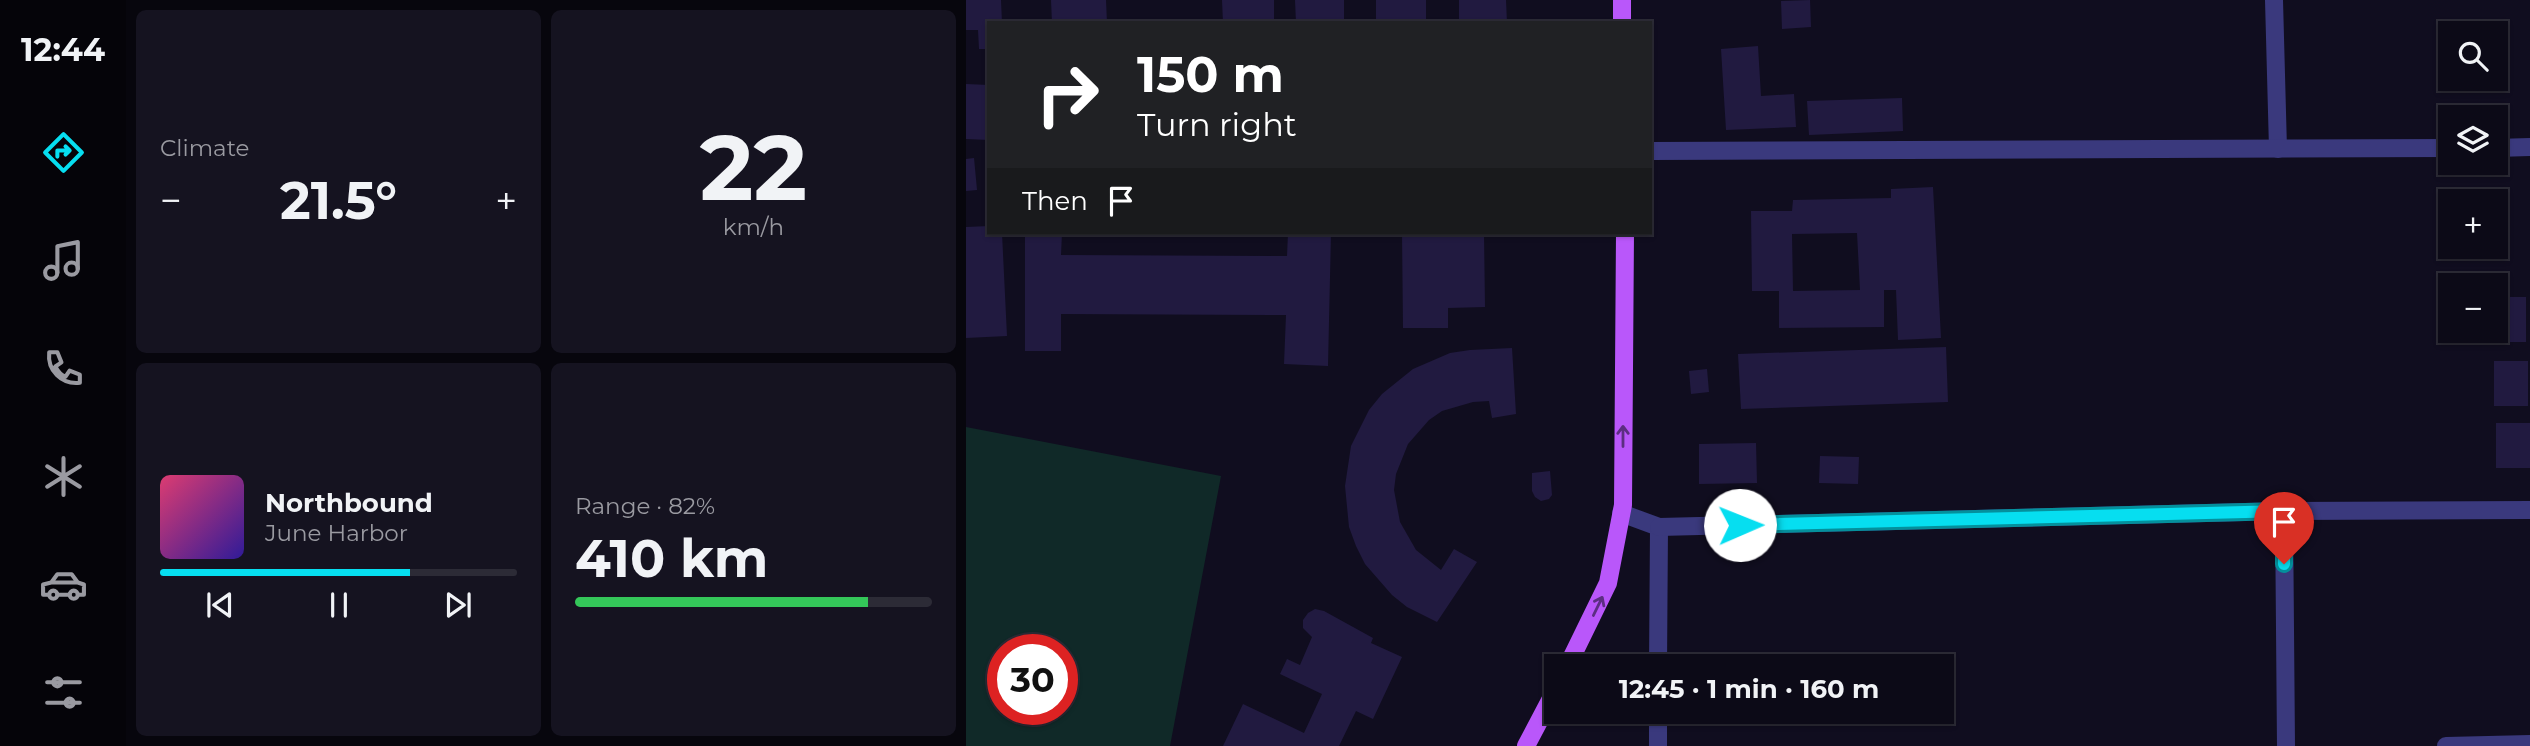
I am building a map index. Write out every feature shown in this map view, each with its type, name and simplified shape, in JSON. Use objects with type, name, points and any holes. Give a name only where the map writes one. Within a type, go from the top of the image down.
[{"type":"main road","points":[[1622,0],[1622,21]]},
{"type":"main road","points":[[1573,654],[1608,583],[1621,513],[1625,235]]},
{"type":"main road","points":[[1526,746],[1544,712]]},
{"type":"street","points":[[2274,0],[2278,149]]},
{"type":"street","points":[[2508,148],[2530,147]]},
{"type":"street","points":[[1652,151],[2438,148]]},
{"type":"street","points":[[1621,513],[1658,527],[2284,511],[2530,510]]},
{"type":"street","points":[[2284,511],[2286,746]]},
{"type":"street","points":[[1658,527],[1658,654]]},
{"type":"street","points":[[1658,724],[1658,746]]},
{"type":"street","points":[[2445,746],[2530,744]]},
{"type":"green space","points":[[966,427],[1221,476],[1170,746],[966,746]]},
{"type":"building","points":[[966,0],[1001,0],[1002,21],[987,21],[987,49],[979,49],[978,30],[966,30]]},
{"type":"building","points":[[1051,0],[1106,0],[1107,21],[1052,21]]},
{"type":"building","points":[[1222,0],[1274,0],[1274,21],[1223,21]]},
{"type":"building","points":[[1295,0],[1344,0],[1344,21],[1296,21]]},
{"type":"building","points":[[1376,0],[1426,0],[1426,21],[1376,21]]},
{"type":"building","points":[[1459,0],[1506,0],[1507,21],[1459,21]]},
{"type":"building","points":[[1810,0],[1811,27],[1782,29],[1781,1]]},
{"type":"building","points":[[1758,46],[1761,96],[1794,94],[1796,127],[1726,130],[1721,49]]},
{"type":"building","points":[[966,84],[987,85],[987,140],[966,139]]},
{"type":"building","points":[[1902,98],[1903,131],[1809,135],[1807,101]]},
{"type":"building","points":[[974,158],[977,190],[966,191],[966,159]]},
{"type":"building","points":[[1933,187],[1941,338],[1898,340],[1896,290],[1884,290],[1884,327],[1779,328],[1779,291],[1752,291],[1751,211],[1792,211],[1793,200],[1891,198],[1891,189]],"holes":[[[1857,233],[1860,290],[1793,291],[1792,234]]]},
{"type":"building","points":[[987,226],[987,235],[1002,235],[1007,336],[966,338],[966,227]]},
{"type":"building","points":[[1025,235],[1062,235],[1061,255],[1287,256],[1288,235],[1331,235],[1328,366],[1284,364],[1286,315],[1061,314],[1061,351],[1025,351]]},
{"type":"building","points":[[1402,235],[1484,235],[1485,307],[1448,308],[1448,328],[1403,328]]},
{"type":"building","points":[[2508,297],[2526,297],[2526,342],[2508,342]]},
{"type":"building","points":[[1946,347],[1948,402],[1741,409],[1738,354]]},
{"type":"building","points":[[1512,348],[1516,414],[1492,418],[1489,401],[1473,402],[1442,411],[1429,420],[1408,444],[1396,474],[1394,490],[1400,522],[1416,550],[1441,570],[1454,549],[1477,562],[1437,622],[1407,607],[1392,595],[1365,564],[1356,546],[1349,527],[1345,486],[1351,446],[1369,410],[1382,394],[1413,369],[1450,353]]},
{"type":"building","points":[[2494,361],[2528,361],[2528,406],[2494,406]]},
{"type":"building","points":[[1707,369],[1709,392],[1691,394],[1689,371]]},
{"type":"building","points":[[2496,423],[2530,423],[2530,468],[2496,468]]},
{"type":"building","points":[[1756,443],[1757,483],[1699,484],[1699,444]]},
{"type":"building","points":[[1820,456],[1859,457],[1858,484],[1819,483]]},
{"type":"building","points":[[1550,471],[1552,495],[1541,501],[1532,491],[1532,473]]},
{"type":"building","points":[[1315,609],[1324,611],[1373,638],[1371,643],[1402,657],[1373,719],[1356,711],[1339,746],[1223,746],[1243,704],[1304,733],[1322,694],[1280,674],[1287,659],[1300,665],[1312,637],[1303,628],[1303,620]]},
{"type":"route","points":[[1740,525],[2284,511],[2284,564]]}]
